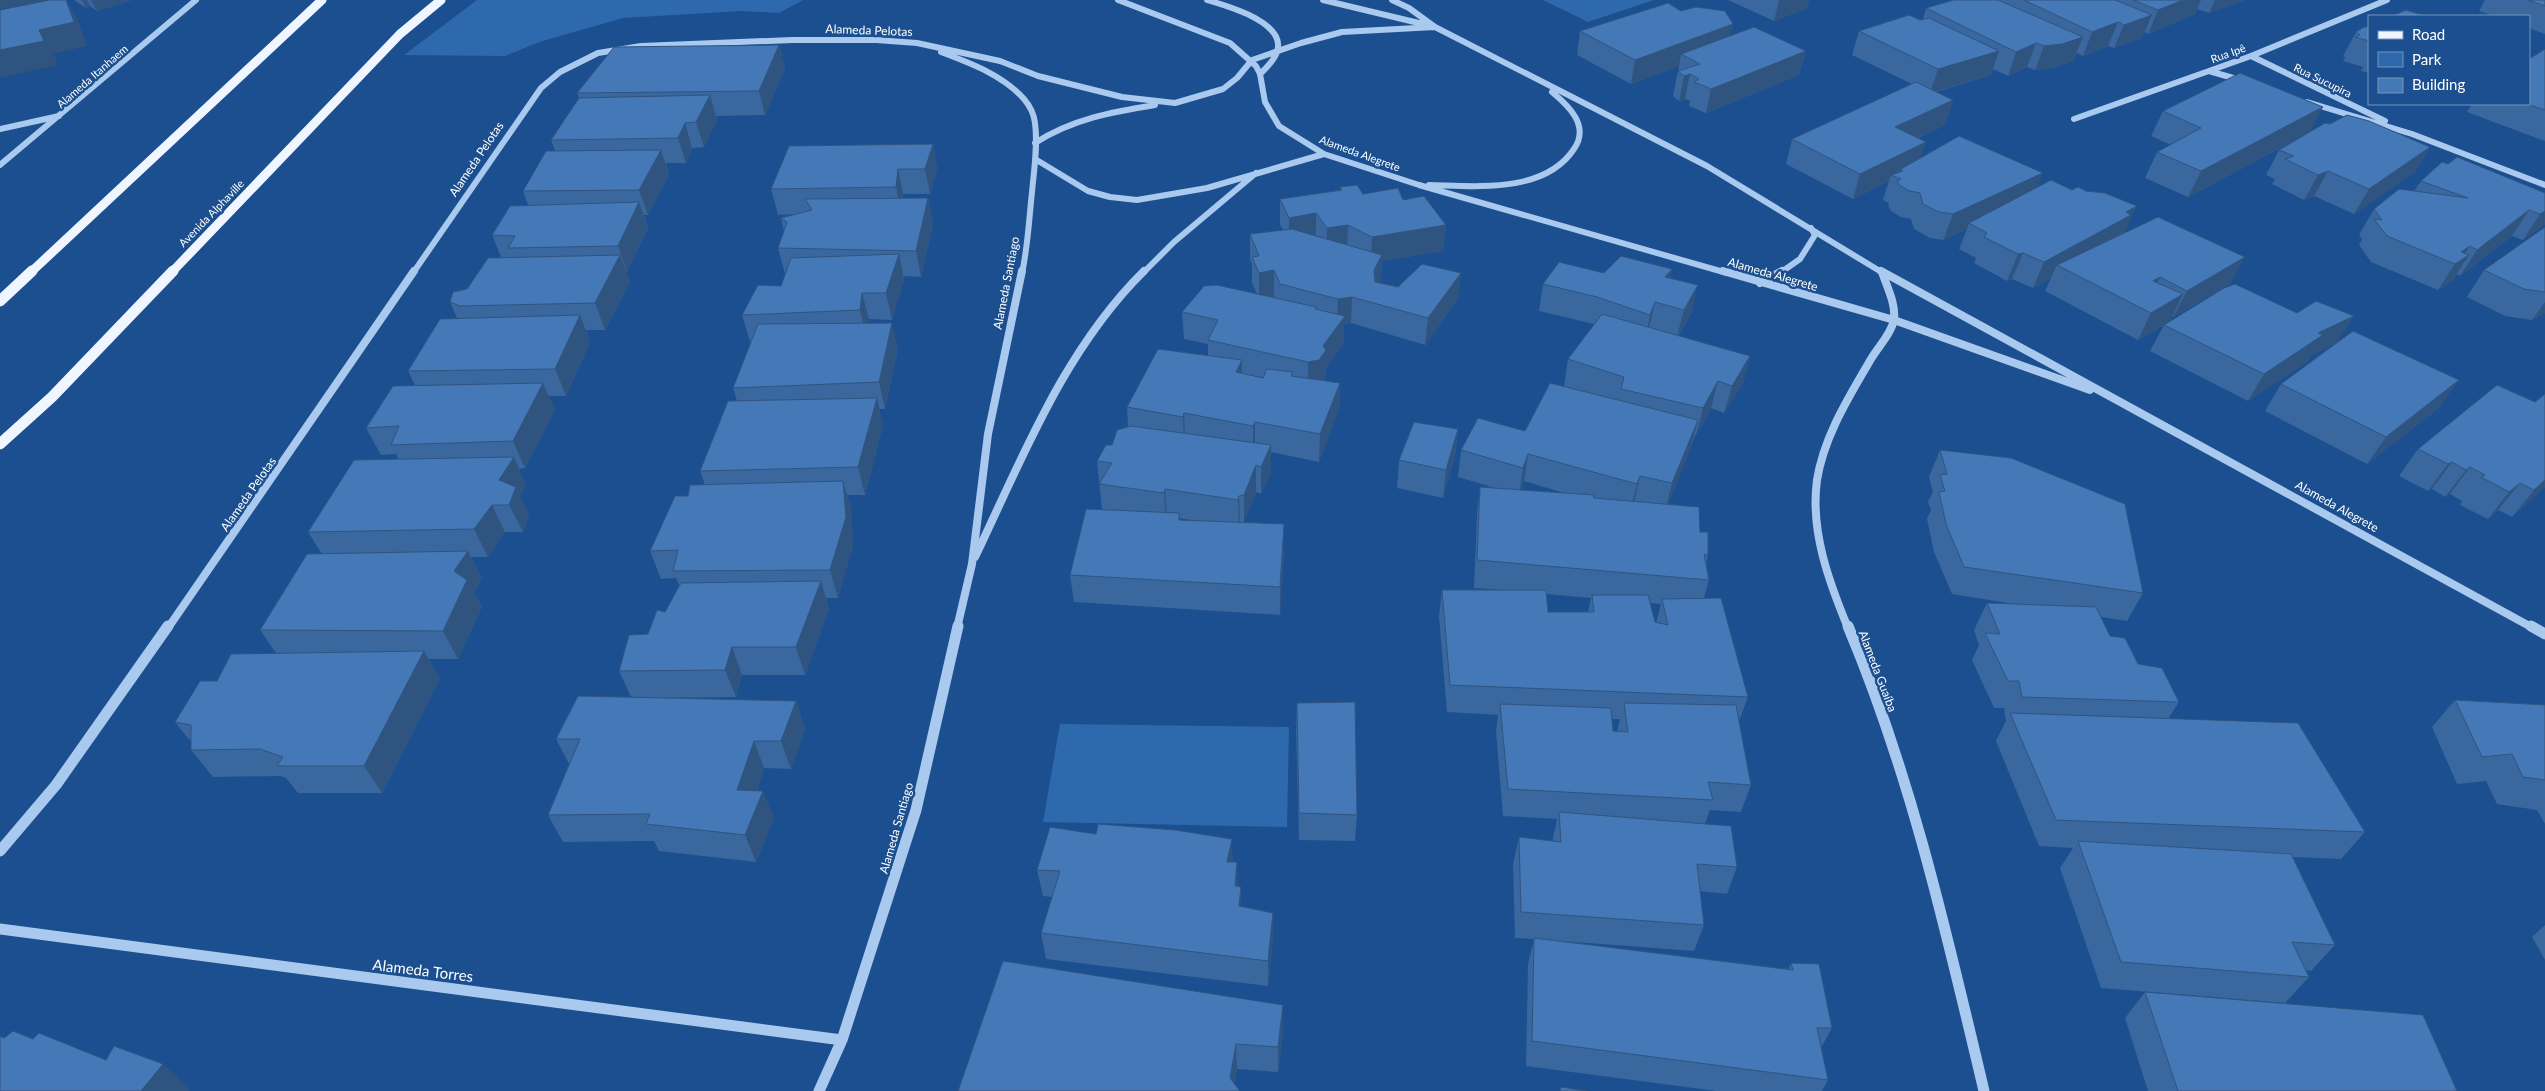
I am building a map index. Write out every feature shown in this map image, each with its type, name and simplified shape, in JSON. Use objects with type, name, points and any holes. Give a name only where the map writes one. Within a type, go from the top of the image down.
[{"type":"main road","points":[[0,301],[322,0]]},
{"type":"main road","name":"Avenida Alphaville","points":[[0,444],[52,397],[394,40],[440,0]]},
{"type":"street","name":"Alameda Itanhaem","points":[[0,165],[62,116],[196,0]]},
{"type":"street","name":"Alameda Alegrete","points":[[1118,0],[1230,43],[1252,60],[1260,74],[1265,102],[1279,126],[1324,154],[1419,186],[1894,320],[2117,399]]},
{"type":"street","points":[[1206,0],[1246,14],[1270,28],[1278,36],[1278,50],[1260,74]]},
{"type":"street","points":[[1323,0],[1435,27]]},
{"type":"street","name":"Alameda Alegrete","points":[[1392,0],[1409,8],[1435,27],[1707,166],[1882,272],[2545,634]]},
{"type":"street","name":"Rua Ipê","points":[[2074,119],[2251,56],[2387,0]]},
{"type":"street","points":[[1252,60],[1278,50],[1342,32],[1435,27]]},
{"type":"street","name":"Alameda Pelotas","points":[[0,851],[56,785],[134,676],[322,407],[518,116],[541,88],[560,72],[598,53],[641,46],[792,40],[876,40],[917,43],[1000,61],[1038,76],[1122,97],[1175,102],[1223,89],[1252,60]]},
{"type":"street","name":"Alameda Santiago","points":[[819,1091],[842,1040],[916,810],[972,564],[988,434],[1026,254],[1035,159],[1035,123],[1032,111],[1014,89],[974,64],[917,43]]},
{"type":"street","name":"Rua Sucupira","points":[[2251,56],[2412,134]]},
{"type":"street","points":[[2209,71],[2246,82]]},
{"type":"street","name":"Alameda Alegrete","points":[[1419,186],[1498,185],[1537,179],[1567,160],[1575,151],[1580,138],[1580,124],[1574,112],[1539,81]]},
{"type":"street","name":"Rua Sucupira","points":[[2302,100],[2412,134],[2545,185]]},
{"type":"street","points":[[1035,143],[1066,125],[1093,115],[1175,102]]},
{"type":"street","points":[[0,129],[62,116]]},
{"type":"street","points":[[1035,159],[1088,191],[1110,197],[1138,200],[1206,188],[1324,154]]},
{"type":"street","name":"Alameda Santiago","points":[[972,564],[1061,380],[1088,336],[1118,297],[1174,242],[1256,173]]},
{"type":"street","points":[[1760,283],[1794,264],[1806,252],[1812,245],[1815,235],[1811,228]]},
{"type":"street","points":[[1882,272],[1892,302],[1894,320]]},
{"type":"street","name":"Alameda Guaíba","points":[[1894,320],[1856,385],[1834,428],[1822,460],[1816,490],[1815,522],[1823,560],[1835,598],[1862,659],[1903,784],[1959,984],[1984,1091]]},
{"type":"street","name":"Alameda Torres","points":[[0,929],[842,1040]]},
{"type":"green space","points":[[477,0],[803,0],[779,13],[741,11],[623,18],[539,42],[505,56],[404,55]]},
{"type":"green space","points":[[1543,0],[1654,0],[1588,22]]},
{"type":"green space","points":[[1060,724],[1289,727],[1287,827],[1043,822]]},
{"type":"building","points":[[50,0],[66,0],[74,22],[39,30],[44,41],[0,50],[0,10]]},
{"type":"building","points":[[1954,0],[1998,0],[2083,37],[2062,44],[2044,46],[2036,43],[2016,52],[1926,8]]},
{"type":"building","points":[[2024,0],[2115,0],[2152,15],[2124,25],[2118,22],[2092,32]]},
{"type":"building","points":[[2133,0],[2183,0],[2158,10]]},
{"type":"building","points":[[2528,0],[2545,0],[2545,6]]},
{"type":"building","points":[[1668,3],[1681,11],[1696,7],[1725,11],[1733,24],[1635,60],[1580,31]]},
{"type":"building","points":[[2406,10],[2422,15],[2394,15]]},
{"type":"building","points":[[1909,15],[1920,20],[1929,18],[1999,51],[1938,69],[1859,31]]},
{"type":"building","points":[[1754,27],[1806,51],[1711,89],[1694,82],[1699,79],[1690,74],[1684,76],[1678,71],[1700,64],[1681,54]]},
{"type":"building","points":[[2364,27],[2368,27],[2368,41],[2355,37],[2360,35],[2356,32]]},
{"type":"building","points":[[779,45],[759,91],[577,93],[614,47]]},
{"type":"building","points":[[2545,49],[2545,110],[2530,105],[2530,58]]},
{"type":"building","points":[[2240,73],[2323,107],[2201,171],[2157,152],[2201,128],[2163,111]]},
{"type":"building","points":[[1916,82],[1953,100],[1895,127],[1926,142],[1860,174],[1792,139]]},
{"type":"building","points":[[710,95],[696,122],[685,123],[678,138],[551,140],[579,98]]},
{"type":"building","points":[[2347,115],[2369,121],[2430,147],[2369,189],[2328,171],[2318,175],[2285,159],[2294,156],[2279,150],[2325,123],[2330,124]]},
{"type":"building","points":[[1959,136],[2043,173],[1953,214],[1939,212],[1923,204],[1920,193],[1900,186],[1897,181],[1901,179],[1891,175],[1903,171],[1901,169]]},
{"type":"building","points":[[933,144],[925,169],[898,169],[896,187],[771,189],[789,146]]},
{"type":"building","points":[[661,150],[639,190],[523,191],[546,151]]},
{"type":"building","points":[[2457,157],[2545,193],[2545,211],[2540,214],[2529,210],[2477,250],[2470,246],[2461,252],[2469,255],[2455,264],[2387,236],[2374,219],[2382,220],[2374,209],[2399,189],[2468,198],[2421,181],[2442,162],[2448,164]]},
{"type":"building","points":[[2051,180],[2072,190],[2078,187],[2086,191],[2105,193],[2137,206],[2126,212],[2131,215],[2044,262],[2023,253],[2018,254],[1984,237],[1987,233],[1969,223]]},
{"type":"building","points":[[1357,185],[1363,194],[1398,188],[1403,200],[1424,196],[1446,225],[1372,237],[1348,225],[1327,228],[1316,213],[1289,218],[1280,199],[1342,190],[1340,187]]},
{"type":"building","points":[[928,198],[916,251],[778,248],[787,222],[781,218],[812,210],[805,199]]},
{"type":"building","points":[[639,202],[618,246],[508,248],[515,236],[492,235],[510,206]]},
{"type":"building","points":[[2158,217],[2245,257],[2187,291],[2160,277],[2153,281],[2183,294],[2151,313],[2057,265]]},
{"type":"building","points":[[2545,227],[2545,292],[2524,289],[2484,270]]},
{"type":"building","points":[[1292,229],[1382,255],[1374,270],[1375,282],[1398,287],[1422,264],[1461,273],[1428,318],[1352,297],[1338,299],[1280,284],[1274,270],[1259,273],[1252,257],[1259,256],[1250,234]]},
{"type":"building","points":[[899,254],[886,293],[862,293],[860,310],[742,315],[758,285],[781,286],[791,258]]},
{"type":"building","points":[[620,255],[595,303],[460,306],[450,302],[453,292],[467,289],[488,258]]},
{"type":"building","points":[[1621,256],[1672,269],[1665,277],[1698,285],[1684,310],[1655,302],[1650,315],[1597,297],[1543,284],[1559,262],[1604,273]]},
{"type":"building","points":[[2235,284],[2297,313],[2316,301],[2354,316],[2318,333],[2323,335],[2264,374],[2164,325],[2224,288]]},
{"type":"building","points":[[1217,285],[1316,307],[1315,309],[1345,316],[1323,346],[1326,350],[1319,360],[1308,362],[1208,340],[1218,320],[1182,312],[1204,286]]},
{"type":"building","points":[[1602,314],[1750,356],[1732,386],[1718,381],[1703,408],[1621,389],[1624,377],[1568,359]]},
{"type":"building","points":[[580,315],[555,369],[408,371],[440,319]]},
{"type":"building","points":[[892,323],[879,382],[733,388],[758,324]]},
{"type":"building","points":[[2353,331],[2459,380],[2386,437],[2281,384]]},
{"type":"building","points":[[1158,349],[1242,360],[1236,372],[1263,378],[1267,369],[1293,372],[1291,376],[1340,383],[1320,434],[1255,422],[1253,426],[1184,413],[1183,417],[1127,407]]},
{"type":"building","points":[[543,383],[513,441],[391,445],[399,426],[366,428],[393,386]]},
{"type":"building","points":[[1550,383],[1698,420],[1672,483],[1640,476],[1637,484],[1528,454],[1523,468],[1461,450],[1478,418],[1525,431]]},
{"type":"building","points":[[2497,385],[2535,402],[2545,394],[2545,480],[2534,490],[2520,483],[2509,492],[2481,477],[2485,475],[2470,467],[2466,470],[2452,462],[2448,464],[2418,449]]},
{"type":"building","points":[[877,398],[858,467],[700,471],[728,401]]},
{"type":"building","points":[[1414,422],[1458,429],[1446,470],[1399,460]]},
{"type":"building","points":[[1131,426],[1271,445],[1261,467],[1256,465],[1244,495],[1239,496],[1238,500],[1165,489],[1164,493],[1099,484],[1112,463],[1097,461],[1106,445],[1112,445],[1117,430]]},
{"type":"building","points":[[1940,450],[2011,458],[2125,504],[2143,593],[1964,567],[1946,524],[1939,492],[1945,491],[1940,475],[1947,474]]},
{"type":"building","points":[[514,457],[499,480],[516,487],[509,505],[492,505],[474,529],[308,532],[354,460]]},
{"type":"building","points":[[843,481],[846,517],[830,570],[673,571],[678,550],[650,551],[675,496],[688,496],[690,485]]},
{"type":"building","points":[[1480,487],[1593,495],[1594,498],[1699,507],[1700,532],[1708,532],[1708,555],[1704,554],[1709,580],[1477,560]]},
{"type":"building","points":[[1086,509],[1179,513],[1179,520],[1284,524],[1280,587],[1070,575]]},
{"type":"building","points":[[468,551],[454,571],[467,580],[443,631],[260,630],[307,554]]},
{"type":"building","points":[[821,581],[796,647],[732,647],[725,670],[619,671],[629,635],[648,634],[657,610],[665,612],[681,583]]},
{"type":"building","points":[[1442,590],[1546,590],[1548,612],[1594,612],[1592,595],[1648,595],[1655,622],[1668,625],[1662,599],[1721,598],[1748,697],[1450,685]]},
{"type":"building","points":[[1987,603],[2096,607],[2110,636],[2125,638],[2138,664],[2162,668],[2179,702],[2022,697],[2019,681],[2008,681],[1985,633],[2000,634]]},
{"type":"building","points":[[424,651],[364,766],[277,766],[283,757],[260,749],[191,750],[191,725],[175,722],[200,681],[217,681],[231,654]]},
{"type":"building","points":[[578,696],[796,701],[781,741],[754,741],[737,790],[763,791],[745,835],[646,824],[650,814],[548,815],[580,739],[556,739]]},
{"type":"building","points":[[2455,700],[2545,705],[2545,780],[2523,777],[2512,754],[2482,757]]},
{"type":"building","points":[[1355,702],[1357,815],[1299,813],[1297,703]]},
{"type":"building","points":[[1624,703],[1736,705],[1751,785],[1708,782],[1713,800],[1508,789],[1500,704],[1611,708],[1613,731],[1628,732]]},
{"type":"building","points":[[2010,713],[2298,723],[2365,832],[2056,820]]},
{"type":"building","points":[[1559,812],[1731,826],[1737,867],[1697,864],[1704,925],[1521,912],[1519,837],[1561,842]]},
{"type":"building","points":[[1098,824],[1175,830],[1232,839],[1227,862],[1237,862],[1235,886],[1241,887],[1239,906],[1273,913],[1268,961],[1041,933],[1060,871],[1037,870],[1050,827],[1096,834]]},
{"type":"building","points":[[2078,841],[2291,854],[2335,945],[2292,942],[2309,977],[2121,962]]},
{"type":"building","points":[[1534,938],[1793,970],[1791,963],[1819,964],[1832,1028],[1817,1028],[1828,1080],[1532,1041]]},
{"type":"building","points":[[1003,961],[1283,1005],[1278,1047],[1236,1044],[1230,1078],[1240,1091],[958,1091]]},
{"type":"building","points":[[2145,992],[2423,1015],[2457,1091],[2178,1091]]},
{"type":"building","points":[[13,1031],[33,1039],[39,1033],[106,1060],[114,1046],[163,1064],[141,1091],[0,1091],[0,1036],[4,1038]]},
{"type":"building","points":[[1561,1087],[1587,1091],[1560,1091]]}]
